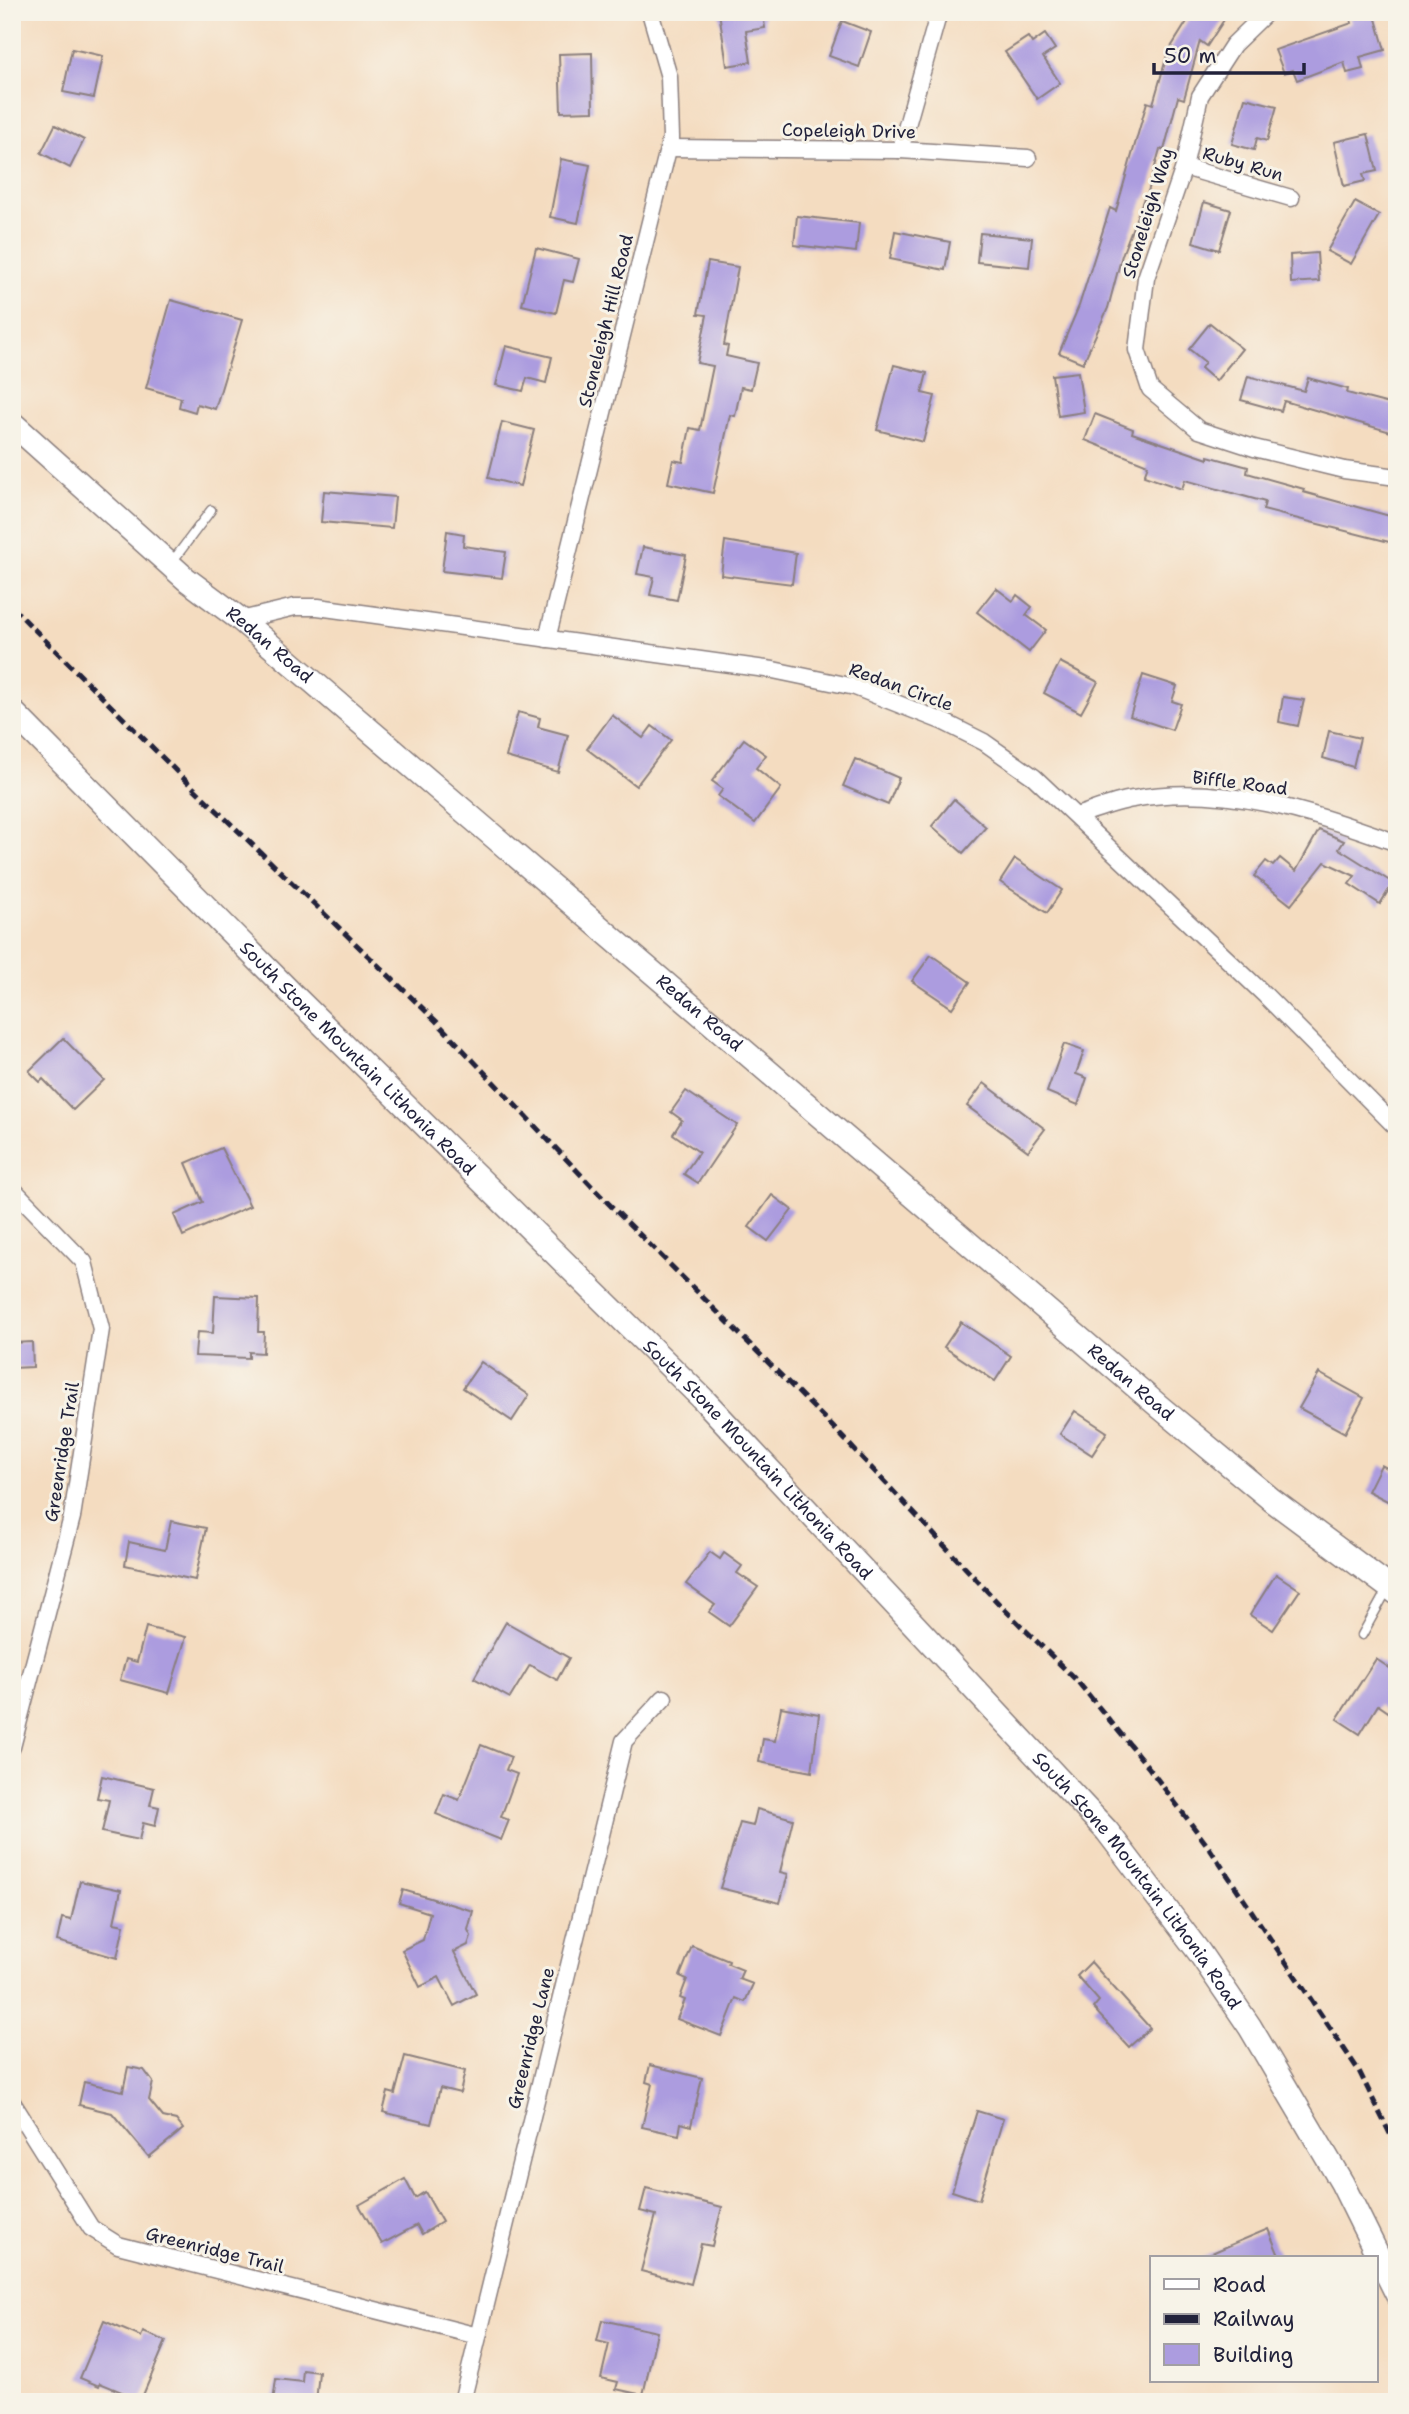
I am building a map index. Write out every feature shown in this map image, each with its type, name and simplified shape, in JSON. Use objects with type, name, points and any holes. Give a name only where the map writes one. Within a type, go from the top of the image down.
[{"type":"main road","name":"Redan Road","points":[[12,423],[170,565],[241,620],[1161,1408],[1272,1500],[1393,1590]]},
{"type":"main road","name":"South Stone Mountain Lithonia Road","points":[[12,711],[303,1005],[702,1399],[1107,1832],[1184,1931],[1250,2027],[1342,2183],[1397,2294]]},
{"type":"street","name":"Stoneleigh Hill Road","points":[[547,639],[669,148],[672,107],[669,77],[663,48],[650,12]]},
{"type":"street","points":[[900,150],[939,12]]},
{"type":"street","name":"Stoneleigh Way","points":[[1267,12],[1233,45],[1200,96],[1184,167],[1146,278],[1136,350],[1150,388],[1199,430],[1254,448],[1344,470],[1397,477]]},
{"type":"street","name":"Copeleigh Drive","points":[[669,148],[900,150],[1028,158]]},
{"type":"street","name":"Ruby Run","points":[[1184,167],[1291,198]]},
{"type":"street","name":"Redan Circle","points":[[241,620],[295,607],[318,607],[774,670],[855,687],[944,722],[984,742],[1034,777],[1265,995],[1397,1128]]},
{"type":"street","name":"Biffle Road","points":[[1076,816],[1134,799],[1191,794],[1252,801],[1318,814],[1397,843]]},
{"type":"street","name":"Greenridge Trail","points":[[12,1188],[84,1262],[101,1329],[72,1517],[20,1687],[12,1747]]},
{"type":"street","name":"Greenridge Lane","points":[[462,2402],[624,1741],[664,1698]]},
{"type":"street","name":"Greenridge Trail","points":[[12,2102],[91,2228],[118,2245],[478,2336]]},
{"type":"lane","points":[[170,565],[211,510]]},
{"type":"lane","points":[[1362,1636],[1393,1590]]},
{"type":"building","points":[[719,12],[763,12],[765,28],[746,31],[751,62],[727,66]]},
{"type":"building","points":[[1193,12],[1229,12],[1207,46],[1200,41],[1184,99],[1178,97],[1164,150],[1160,149],[1146,199],[1144,198],[1122,255],[1108,308],[1083,363],[1059,353],[1079,306],[1110,208],[1116,211],[1147,102],[1153,104],[1168,52]]},
{"type":"building","points":[[1374,12],[1385,50],[1360,57],[1363,69],[1347,73],[1344,62],[1297,80],[1293,70],[1284,73],[1275,50],[1352,23],[1349,15]]},
{"type":"building","points":[[842,21],[871,32],[859,67],[829,56]]},
{"type":"building","points":[[1045,34],[1055,49],[1043,57],[1060,83],[1037,99],[1005,52],[1028,37],[1032,43]]},
{"type":"building","points":[[72,49],[103,56],[94,98],[63,92]]},
{"type":"building","points":[[592,53],[593,111],[561,112],[559,54]]},
{"type":"building","points":[[1245,98],[1277,106],[1267,141],[1257,138],[1254,150],[1232,144]]},
{"type":"building","points":[[55,125],[84,140],[70,168],[41,153]]},
{"type":"building","points":[[1368,134],[1377,171],[1363,174],[1365,181],[1344,186],[1334,142]]},
{"type":"building","points":[[561,159],[590,165],[578,223],[550,217]]},
{"type":"building","points":[[1204,202],[1231,210],[1219,250],[1193,242]]},
{"type":"building","points":[[1355,202],[1379,215],[1351,264],[1327,251]]},
{"type":"building","points":[[797,216],[859,223],[856,252],[794,245]]},
{"type":"building","points":[[895,231],[950,242],[945,270],[890,259]]},
{"type":"building","points":[[980,233],[1032,238],[1029,267],[977,262]]},
{"type":"building","points":[[536,248],[579,259],[573,282],[564,280],[556,313],[522,305]]},
{"type":"building","points":[[1317,253],[1319,281],[1291,283],[1290,255]]},
{"type":"building","points":[[708,262],[738,267],[724,345],[728,346],[726,356],[757,363],[751,389],[741,387],[735,416],[730,415],[713,493],[668,483],[673,460],[683,462],[690,428],[700,430],[713,366],[697,363],[707,315],[698,314]]},
{"type":"building","points":[[171,300],[242,320],[215,409],[197,404],[195,412],[179,407],[181,398],[146,388]]},
{"type":"building","points":[[1210,323],[1242,349],[1216,381],[1201,368],[1205,362],[1189,349]]},
{"type":"building","points":[[506,346],[552,357],[546,383],[527,378],[523,391],[496,385]]},
{"type":"building","points":[[894,365],[927,373],[922,393],[935,396],[923,442],[877,430]]},
{"type":"building","points":[[1078,372],[1084,412],[1058,416],[1052,375]]},
{"type":"building","points":[[1248,376],[1304,391],[1308,378],[1348,389],[1347,393],[1397,406],[1394,433],[1284,401],[1281,411],[1241,400]]},
{"type":"building","points":[[1095,414],[1133,429],[1132,433],[1208,459],[1208,456],[1248,467],[1247,473],[1304,489],[1303,492],[1397,518],[1397,544],[1263,510],[1265,502],[1185,480],[1182,489],[1144,476],[1148,465],[1085,440]]},
{"type":"building","points":[[502,422],[534,430],[520,486],[488,478]]},
{"type":"building","points":[[324,491],[395,497],[392,528],[321,522]]},
{"type":"building","points":[[447,531],[464,534],[463,546],[506,552],[502,578],[442,571]]},
{"type":"building","points":[[725,541],[796,553],[792,584],[721,575]]},
{"type":"building","points":[[643,547],[686,555],[677,600],[650,595],[654,577],[637,574]]},
{"type":"building","points":[[996,588],[1013,601],[1017,595],[1032,607],[1026,615],[1046,630],[1029,652],[977,612]]},
{"type":"building","points":[[1060,662],[1098,682],[1081,713],[1044,693]]},
{"type":"building","points":[[1143,675],[1177,686],[1172,701],[1181,704],[1172,730],[1130,716]]},
{"type":"building","points":[[1283,697],[1304,700],[1298,726],[1279,722]]},
{"type":"building","points":[[518,712],[540,718],[538,727],[568,735],[558,772],[506,757]]},
{"type":"building","points":[[612,715],[643,738],[652,726],[671,740],[636,786],[587,749]]},
{"type":"building","points":[[1329,731],[1360,738],[1353,767],[1323,758]]},
{"type":"building","points":[[744,739],[766,755],[756,768],[781,788],[755,823],[718,796],[723,789],[712,781]]},
{"type":"building","points":[[855,759],[899,778],[888,805],[843,786]]},
{"type":"building","points":[[954,799],[986,827],[963,853],[932,826]]},
{"type":"building","points":[[1319,830],[1344,841],[1339,849],[1393,883],[1380,904],[1349,884],[1355,876],[1325,862],[1291,905],[1254,876],[1266,861],[1273,866],[1280,858],[1296,871]]},
{"type":"building","points":[[1015,859],[1062,890],[1047,913],[1000,882]]},
{"type":"building","points":[[931,955],[970,982],[952,1008],[912,981]]},
{"type":"building","points":[[63,1038],[104,1080],[73,1110],[43,1079],[40,1082],[29,1071]]},
{"type":"building","points":[[1064,1044],[1084,1051],[1076,1074],[1087,1078],[1078,1105],[1047,1092]]},
{"type":"building","points":[[984,1083],[1045,1129],[1028,1151],[967,1106]]},
{"type":"building","points":[[686,1091],[737,1125],[698,1183],[684,1174],[699,1152],[673,1134],[682,1120],[671,1112]]},
{"type":"building","points":[[221,1148],[250,1206],[183,1236],[174,1215],[203,1202],[186,1163]]},
{"type":"building","points":[[772,1195],[792,1210],[768,1241],[749,1227]]},
{"type":"building","points":[[215,1296],[259,1298],[258,1332],[264,1332],[263,1353],[249,1352],[249,1358],[195,1356],[197,1332],[213,1333]]},
{"type":"building","points":[[961,1322],[1011,1356],[995,1381],[944,1347]]},
{"type":"building","points":[[32,1342],[33,1367],[12,1368],[12,1343]]},
{"type":"building","points":[[481,1362],[529,1395],[512,1421],[463,1388]]},
{"type":"building","points":[[1319,1373],[1364,1398],[1345,1433],[1299,1408]]},
{"type":"building","points":[[1075,1411],[1107,1432],[1092,1455],[1060,1434]]},
{"type":"building","points":[[1381,1465],[1397,1473],[1397,1506],[1368,1491]]},
{"type":"building","points":[[171,1521],[206,1528],[195,1580],[125,1565],[129,1542],[165,1550]]},
{"type":"building","points":[[710,1552],[720,1559],[724,1553],[742,1566],[737,1573],[758,1587],[729,1626],[709,1612],[715,1605],[686,1584]]},
{"type":"building","points":[[1276,1574],[1300,1590],[1273,1630],[1250,1615]]},
{"type":"building","points":[[506,1622],[569,1658],[557,1680],[530,1665],[510,1698],[474,1678]]},
{"type":"building","points":[[146,1627],[186,1637],[169,1693],[120,1680],[126,1659],[137,1662]]},
{"type":"building","points":[[1376,1659],[1397,1673],[1397,1718],[1378,1705],[1360,1734],[1337,1719]]},
{"type":"building","points":[[781,1707],[819,1714],[812,1772],[759,1762],[763,1739],[775,1741]]},
{"type":"building","points":[[481,1745],[511,1757],[506,1770],[517,1774],[501,1817],[509,1820],[501,1840],[436,1814],[444,1794],[459,1800]]},
{"type":"building","points":[[102,1776],[154,1788],[150,1805],[159,1807],[155,1826],[143,1823],[139,1840],[102,1832],[109,1800],[97,1798]]},
{"type":"building","points":[[757,1809],[793,1819],[780,1872],[788,1874],[780,1903],[720,1888],[740,1823],[753,1826]]},
{"type":"building","points":[[80,1881],[121,1890],[114,1923],[124,1925],[117,1958],[57,1941],[62,1918],[71,1920]]},
{"type":"building","points":[[403,1890],[473,1911],[468,1930],[471,1936],[468,1945],[454,1952],[476,1994],[454,2006],[439,1977],[420,1987],[402,1950],[423,1940],[430,1913],[399,1903]]},
{"type":"building","points":[[692,1946],[729,1961],[728,1964],[743,1970],[739,1979],[753,1984],[745,2002],[736,1998],[721,2036],[677,2019],[685,2000],[680,1998],[687,1979],[680,1976]]},
{"type":"building","points":[[1091,1962],[1150,2028],[1129,2047],[1093,2008],[1099,2001],[1077,1976]]},
{"type":"building","points":[[405,2056],[465,2071],[460,2093],[440,2088],[431,2124],[383,2112],[388,2092],[395,2094]]},
{"type":"building","points":[[650,2065],[702,2078],[691,2126],[681,2123],[679,2135],[642,2127],[652,2084],[646,2082]]},
{"type":"building","points":[[128,2067],[144,2070],[153,2082],[149,2100],[163,2117],[176,2120],[183,2129],[149,2157],[112,2113],[79,2105],[84,2082],[123,2091]]},
{"type":"building","points":[[977,2111],[1003,2119],[979,2200],[952,2191]]},
{"type":"building","points":[[405,2179],[415,2198],[425,2192],[442,2222],[422,2234],[417,2225],[382,2244],[359,2205]]},
{"type":"building","points":[[646,2188],[722,2207],[712,2246],[701,2244],[691,2284],[641,2271],[656,2215],[640,2211]]},
{"type":"building","points":[[1268,2229],[1279,2256],[1205,2256]]},
{"type":"building","points":[[602,2320],[657,2332],[643,2395],[616,2389],[618,2382],[601,2378],[609,2344],[597,2341]]},
{"type":"building","points":[[104,2321],[141,2337],[143,2332],[166,2341],[141,2400],[80,2378]]},
{"type":"building","points":[[303,2370],[319,2372],[316,2402],[273,2402],[276,2379],[302,2382]]},
{"type":"railway","points":[[12,607],[179,774],[436,1021],[600,1195],[834,1428],[1002,1607],[1078,1682],[1149,1768],[1210,1849],[1359,2071],[1397,2148]]}]
